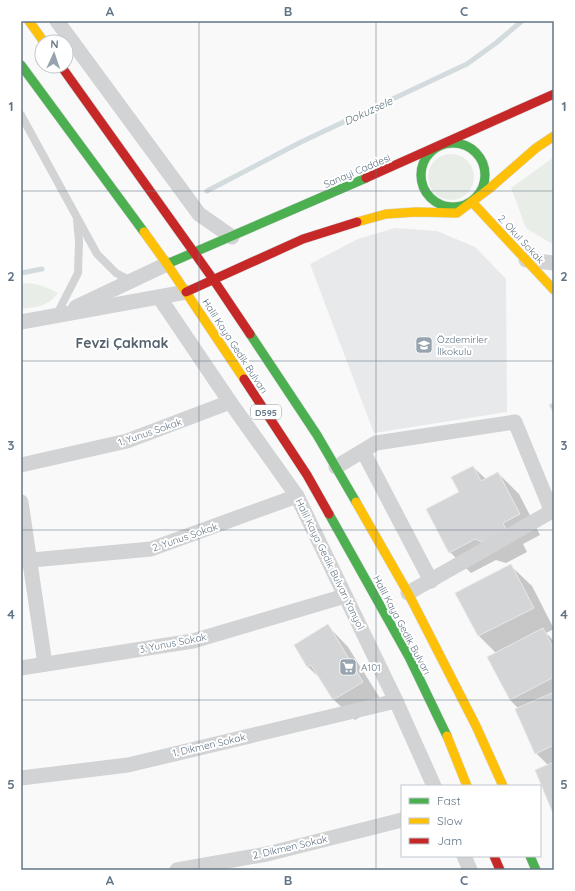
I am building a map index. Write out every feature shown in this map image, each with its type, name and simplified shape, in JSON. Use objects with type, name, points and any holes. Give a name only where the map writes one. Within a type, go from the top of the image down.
[{"type":"main road","points":[[29,21],[38,34]]},
{"type":"main road","name":"Halil Kaya Gedik Bulvarı","points":[[21,65],[167,264],[307,475],[409,657],[451,744],[468,785]]},
{"type":"main road","name":"Halil Kaya Gedik Bulvarı","points":[[67,74],[213,279],[317,435],[408,592],[476,726],[503,785]]},
{"type":"main road","name":"Sanayi Caddesi","points":[[167,264],[440,146],[554,94]]},
{"type":"main road","points":[[186,292],[303,239],[349,224],[386,214],[416,212],[457,213],[490,188],[536,148],[554,136]]},
{"type":"main road","points":[[449,144],[463,146],[475,152],[481,160],[485,168],[485,178],[483,187],[472,202],[464,206],[448,207],[437,202],[428,195],[422,180],[422,172],[428,157],[440,146],[449,144]]},
{"type":"main road","name":"2. Okul Sokak","points":[[472,202],[553,288]]},
{"type":"main road","points":[[494,857],[500,870]]},
{"type":"main road","points":[[530,857],[536,870]]},
{"type":"street","points":[[57,21],[199,214],[232,237]]},
{"type":"street","points":[[526,260],[554,263]]},
{"type":"street","points":[[56,316],[167,264]]},
{"type":"street","points":[[21,322],[186,292]]},
{"type":"street","name":"Halil Kaya Gedik Bulvarı Yanyol","points":[[159,297],[230,402],[297,496],[396,701],[434,785]]},
{"type":"street","name":"1. Yunus Sokak","points":[[21,465],[127,441],[230,402]]},
{"type":"street","points":[[336,467],[376,443],[515,422],[553,511],[431,581],[408,592]]},
{"type":"street","points":[[363,451],[431,581]]},
{"type":"street","name":"2. Yunus Sokak","points":[[25,561],[151,549],[297,496]]},
{"type":"street","points":[[21,502],[25,561],[45,664]]},
{"type":"street","name":"3. Yunus Sokak","points":[[21,668],[193,641],[345,596]]},
{"type":"street","name":"1. Dikmen Sokak","points":[[21,778],[128,765],[396,701]]},
{"type":"street","name":"2. Dikmen Sokak","points":[[177,870],[267,854],[401,820]]},
{"type":"street","points":[[464,857],[470,870]]},
{"type":"lane","points":[[21,115],[97,254],[116,273],[131,281]]},
{"type":"lane","points":[[56,316],[78,273],[79,242],[77,216]]},
{"type":"shaded area","points":[[456,154],[468,160],[473,168],[473,186],[468,194],[460,199],[446,200],[434,194],[429,186],[428,172],[434,160],[442,155]]},
{"type":"shaded area","points":[[554,157],[554,245],[526,228],[511,188]]},
{"type":"shaded area","name":"Özdemirler İlkokulu","points":[[395,228],[437,231],[475,247],[506,279],[507,412],[374,433],[310,264],[358,239]]},
{"type":"shaded area","points":[[21,283],[40,285],[58,293],[46,304],[21,309]]},
{"type":"building","points":[[554,402],[554,413],[549,405]]},
{"type":"building","points":[[473,466],[481,481],[498,472],[520,514],[503,523],[507,531],[484,543],[475,539],[449,553],[426,509],[459,492],[451,477]]},
{"type":"building","points":[[511,564],[534,608],[478,636],[455,593]]},
{"type":"building","points":[[328,624],[363,682],[333,700],[311,665],[307,667],[294,645]]},
{"type":"building","points":[[543,628],[554,650],[554,677],[510,700],[487,657]]},
{"type":"building","points":[[554,692],[554,745],[535,754],[515,709]]},
{"type":"building","points":[[554,762],[554,810],[552,811],[535,770]]},
{"type":"waterway","name":"Dokuzsele","points":[[207,191],[301,142],[467,64],[496,43],[522,21]]},
{"type":"waterway","points":[[21,273],[42,269]]},
{"type":"traffic: fast","points":[[21,65],[144,232]]},
{"type":"traffic: fast","points":[[453,143],[471,149],[479,157],[485,175],[479,193],[471,201],[453,207],[435,201],[427,193],[421,175],[427,157],[435,149],[453,143]]},
{"type":"traffic: fast","points":[[167,264],[366,178]]},
{"type":"traffic: fast","points":[[250,334],[317,435],[356,502]]},
{"type":"traffic: fast","points":[[329,514],[409,657],[447,736]]},
{"type":"traffic: fast","points":[[530,857],[536,870]]},
{"type":"traffic: slow","points":[[29,21],[38,34]]},
{"type":"traffic: slow","points":[[357,222],[386,214],[416,212],[457,213],[490,188],[536,148],[554,136]]},
{"type":"traffic: slow","points":[[472,202],[554,290]]},
{"type":"traffic: slow","points":[[144,232],[244,379]]},
{"type":"traffic: slow","points":[[356,502],[408,593],[476,726],[503,785]]},
{"type":"traffic: slow","points":[[447,736],[467,785]]},
{"type":"traffic: jam","points":[[67,74],[213,279],[250,334]]},
{"type":"traffic: jam","points":[[366,178],[554,94]]},
{"type":"traffic: jam","points":[[186,292],[303,239],[357,222]]},
{"type":"traffic: jam","points":[[244,379],[307,475],[329,514]]},
{"type":"traffic: jam","points":[[494,857],[500,870]]},
{"type":"place","name":"Özdemirler İlkokulu","points":[[424,345]]},
{"type":"place","name":"A101","points":[[348,667]]},
{"type":"district","name":"Fevzi Çakmak","points":[[122,343]]}]
